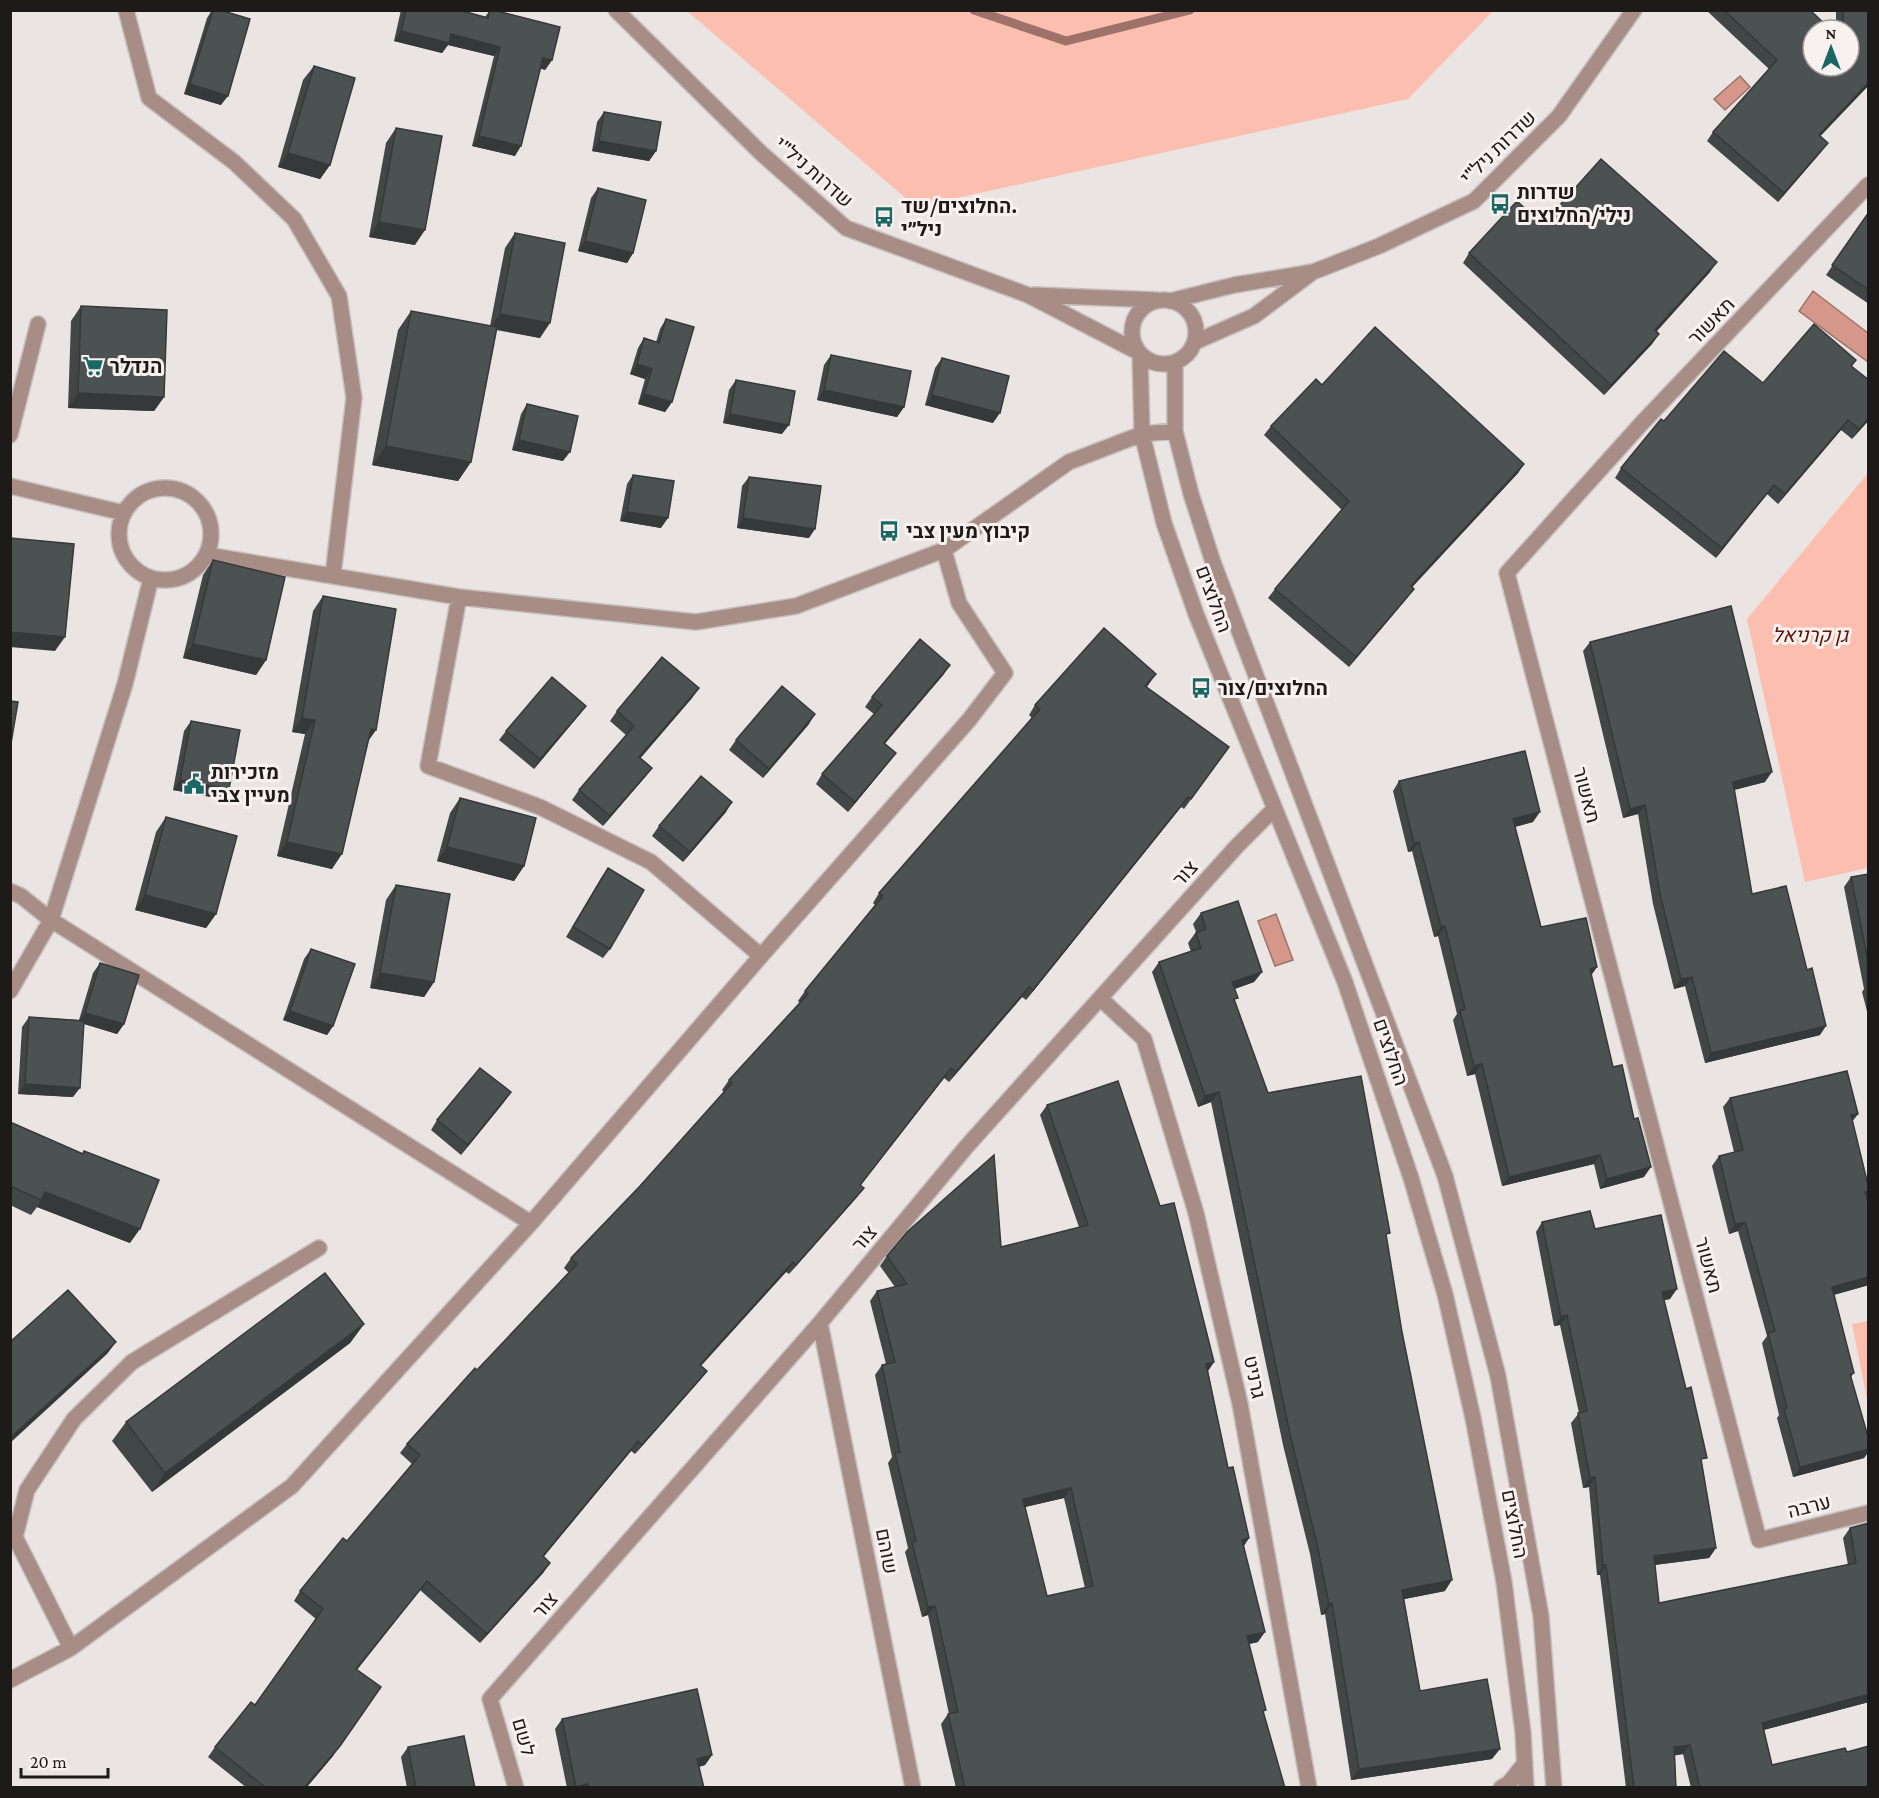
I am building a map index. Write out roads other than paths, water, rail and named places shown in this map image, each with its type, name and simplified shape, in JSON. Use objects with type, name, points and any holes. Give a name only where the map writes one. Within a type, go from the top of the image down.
[{"type":"street","points":[[126,10],[149,98],[234,162],[294,219],[339,296],[354,398],[333,575]]},
{"type":"street","name":"שדרות ניל\"י","points":[[616,10],[761,153],[846,228],[1028,295],[1140,353]]},
{"type":"street","name":"שדרות ניל\"י","points":[[1028,295],[1164,300],[1234,285],[1313,272],[1379,246],[1474,201],[1559,116],[1634,10]]},
{"type":"street","name":"תאשור","points":[[1759,1540],[1507,573],[1641,424],[1869,185]]},
{"type":"street","name":"שדרות ניל\"י","points":[[1194,342],[1254,315],[1313,272]]},
{"type":"street","points":[[1164,300],[1186,307],[1192,315],[1195,324],[1194,342],[1184,357],[1175,362],[1156,363],[1140,353],[1131,327],[1140,310],[1164,300]]},
{"type":"street","points":[[10,435],[38,324]]},
{"type":"street","name":"החלוצים","points":[[1140,353],[1142,434],[1164,523],[1196,614],[1345,982],[1411,1178],[1445,1294],[1473,1418],[1504,1582],[1526,1788]]},
{"type":"street","name":"החלוצים","points":[[1175,362],[1174,431],[1213,562],[1445,1176],[1498,1376],[1537,1593],[1550,1716],[1554,1788]]},
{"type":"street","points":[[207,555],[459,597],[696,622],[796,606],[944,550],[1069,462],[1142,434],[1174,431]]},
{"type":"street","points":[[10,486],[124,513]]},
{"type":"street","points":[[158,488],[172,488],[186,493],[198,501],[207,513],[211,526],[211,541],[207,555],[195,570],[177,579],[151,578],[136,571],[126,559],[119,536],[124,513],[144,493],[158,488]]},
{"type":"street","points":[[10,1680],[71,1648],[292,1486],[531,1223],[761,956],[969,720],[1005,673],[959,603],[944,550]]},
{"type":"street","points":[[10,991],[51,920],[125,684],[151,578]]},
{"type":"street","points":[[459,597],[428,766],[540,807],[651,862],[761,956]]},
{"type":"street","name":"צור","points":[[490,1699],[820,1323],[967,1146],[1237,846],[1274,809]]},
{"type":"street","points":[[10,891],[21,896],[51,920],[531,1223]]},
{"type":"street","name":"גרניט","points":[[1101,999],[1144,1039],[1196,1213],[1240,1404],[1309,1788]]},
{"type":"street","points":[[71,1648],[15,1537],[27,1490],[74,1419],[132,1362],[319,1248]]},
{"type":"street","name":"שוהם","points":[[820,1323],[913,1788]]},
{"type":"street","name":"ערבה","points":[[1759,1540],[1869,1513]]},
{"type":"street","name":"לשם","points":[[490,1699],[516,1788]]},
{"type":"street","points":[[1501,1788],[1525,1763]]},
{"type":"waterway","points":[[974,10],[1066,41],[1190,10]]},
{"type":"place","name":"שדרות נילי/החלוצים","points":[[1500,204]]},
{"type":"place","name":"החלוצים/שד. ניל״י","points":[[884,217]]},
{"type":"place","name":"הנדלר","points":[[93,366]]},
{"type":"place","name":"קיבוץ מעין צבי","points":[[889,531]]},
{"type":"place","name":"החלוצים/צור","points":[[1201,688]]},
{"type":"place","name":"מזכירות מעיין צבי","points":[[194,784]]},
{"type":"park label","name":"גן קרניאל","points":[[1810,635]]}]
